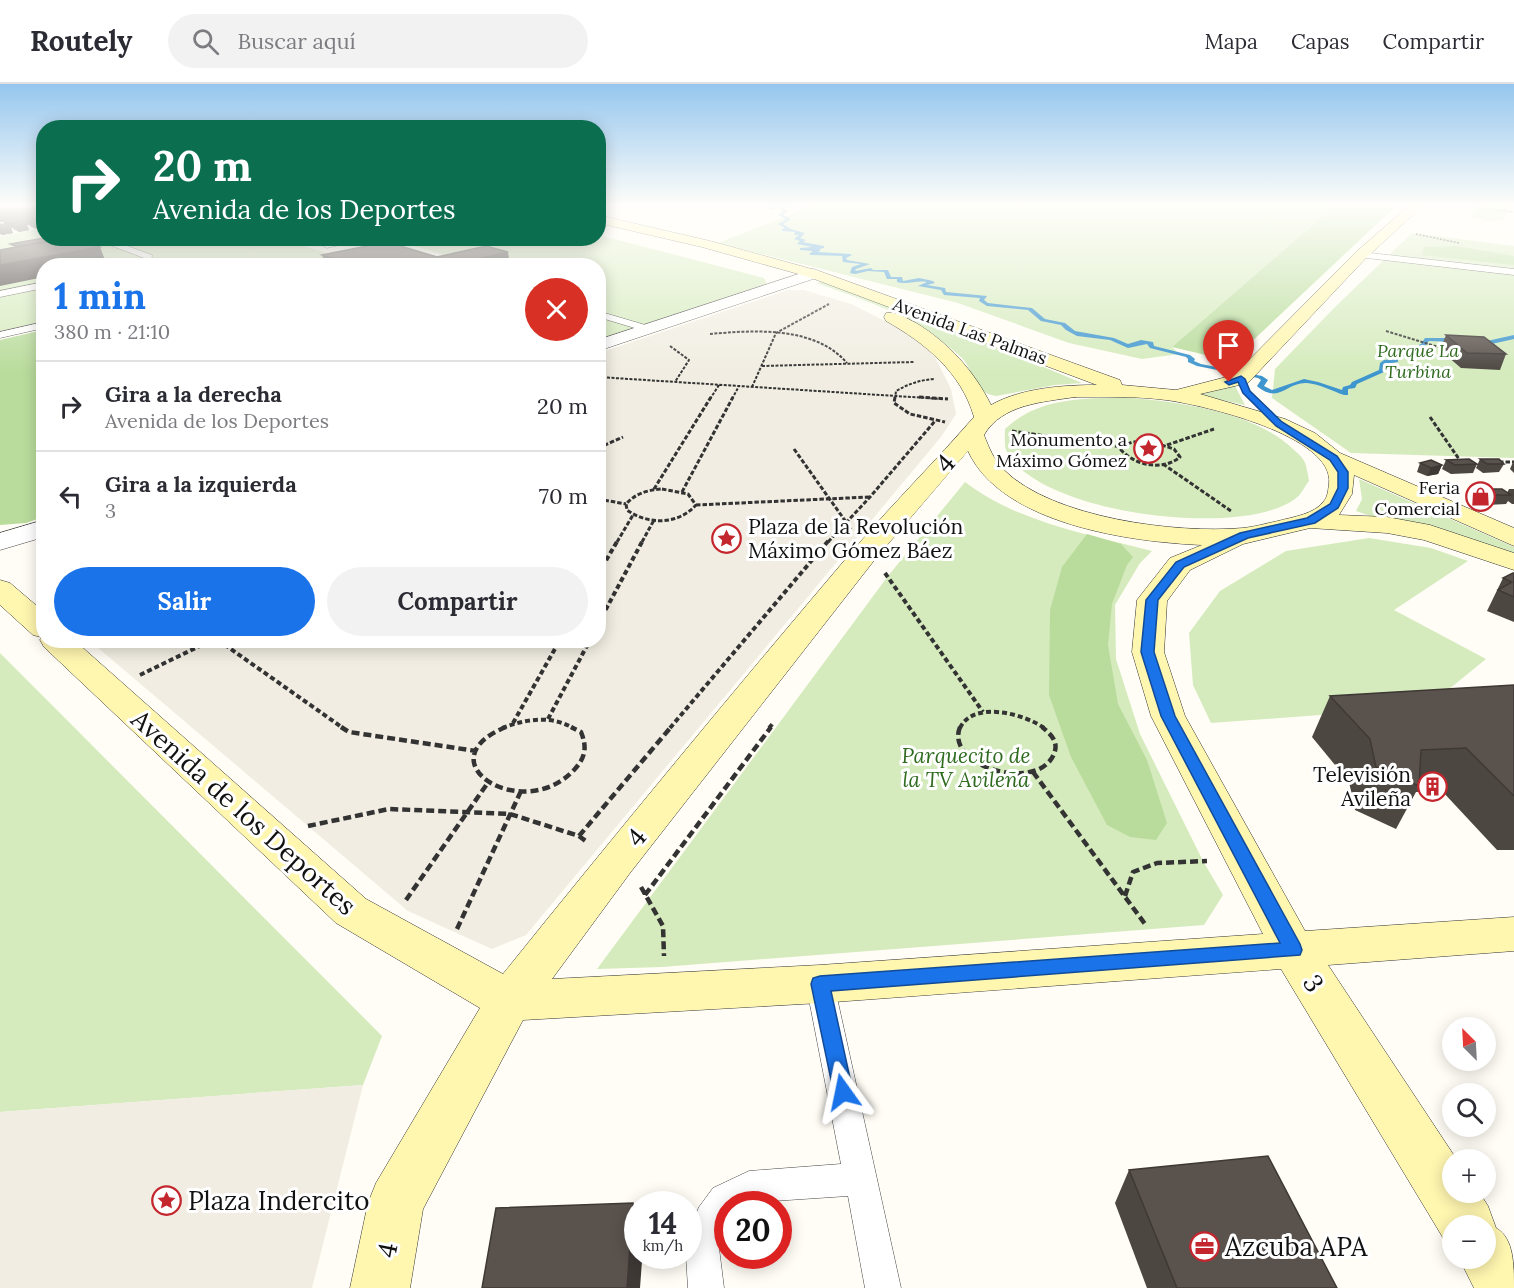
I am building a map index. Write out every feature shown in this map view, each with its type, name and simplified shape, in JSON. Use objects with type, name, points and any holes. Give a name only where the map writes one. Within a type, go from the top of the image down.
[{"type":"main road","name":"Avenida Las Palmas","points":[[727,260],[797,280],[892,317],[914,329],[953,360],[978,418],[982,461],[1003,481],[1036,500],[1081,517],[1134,530],[1190,536],[1254,534]]},
{"type":"main road","name":"Avenida Las Palmas","points":[[764,260],[814,274],[1131,391]]},
{"type":"main road","points":[[1166,394],[1216,386],[1246,373],[1356,260]]},
{"type":"main road","points":[[1246,373],[1246,392],[1279,424]]},
{"type":"main road","points":[[978,418],[1027,399],[1075,391],[1131,391],[1166,394],[1238,409],[1279,424],[1334,458],[1514,538]]},
{"type":"main road","name":"4","points":[[380,1288],[396,1203],[509,1001],[616,862],[876,569],[917,496],[978,418]]},
{"type":"main road","points":[[1311,521],[1334,506],[1343,488],[1343,472],[1334,458]]},
{"type":"main road","points":[[1254,534],[1311,521],[1388,525],[1430,533],[1514,562]]},
{"type":"main road","name":"3","points":[[1254,534],[1180,564],[1152,600],[1148,652],[1168,716],[1293,950],[1461,1215]]},
{"type":"main road","points":[[0,590],[36,623]]},
{"type":"main road","name":"Avenida de los Deportes","points":[[64,648],[351,911],[509,1001]]},
{"type":"main road","points":[[509,1001],[820,984],[1514,934]]},
{"type":"main road","points":[[1496,1269],[1508,1288]]},
{"type":"street","points":[[606,342],[814,274]]},
{"type":"street","points":[[0,542],[36,531]]},
{"type":"lane","points":[[1408,260],[1514,272]]},
{"type":"lane","points":[[13,283],[26,289]]},
{"type":"lane","points":[[0,294],[36,287]]},
{"type":"lane","points":[[606,316],[648,329]]},
{"type":"lane","points":[[0,335],[36,327]]},
{"type":"lane","points":[[820,984],[883,1288]]},
{"type":"lane","points":[[706,1288],[702,1248],[711,1219],[725,1200],[749,1187],[860,1179]]},
{"type":"path","points":[[752,387],[776,333],[831,302],[825,300]]},
{"type":"path","points":[[707,334],[735,331],[776,333],[812,340],[830,348],[847,363]]},
{"type":"path","points":[[1386,331],[1449,351]]},
{"type":"path","points":[[674,340],[666,342],[689,360],[675,382]]},
{"type":"path","points":[[762,366],[953,360]]},
{"type":"path","points":[[606,378],[752,387],[978,418]]},
{"type":"path","points":[[654,490],[719,385]]},
{"type":"path","points":[[682,492],[738,386]]},
{"type":"path","points":[[1430,417],[1462,462],[1452,462]]},
{"type":"path","points":[[579,836],[845,520],[870,497],[935,421]]},
{"type":"path","points":[[606,444],[622,437]]},
{"type":"path","points":[[1162,464],[1177,460],[1180,457],[1179,453],[1167,445],[1149,441],[1132,442],[1122,447],[1124,454],[1135,460],[1162,464],[1254,534]]},
{"type":"path","points":[[794,449],[845,520],[876,569],[984,712]]},
{"type":"path","points":[[1498,462],[1514,462]]},
{"type":"path","points":[[606,500],[626,504],[640,493],[654,490],[688,494],[696,505]]},
{"type":"path","points":[[626,504],[627,510],[633,515],[654,520],[682,516],[696,505],[917,496]]},
{"type":"path","points":[[606,561],[633,515]]},
{"type":"path","points":[[606,609],[654,520]]},
{"type":"path","points":[[109,690],[196,648]]},
{"type":"path","points":[[229,648],[349,732],[476,751]]},
{"type":"path","points":[[513,723],[555,648]]},
{"type":"path","points":[[548,719],[586,648]]},
{"type":"path","points":[[1001,711],[1020,714],[1036,722],[1049,731],[1055,743],[1055,755],[1048,765],[1034,772],[1016,774],[998,772],[980,766],[967,757],[959,746],[956,735],[961,725],[984,712],[1001,711]]},
{"type":"path","points":[[645,895],[779,714]]},
{"type":"path","points":[[548,719],[564,722],[577,729],[585,738],[587,750],[584,762],[574,774],[540,789],[521,791],[502,789],[488,784],[476,769],[474,763],[476,751],[484,740],[513,723],[548,719]]},
{"type":"path","points":[[1034,772],[1169,958]]},
{"type":"path","points":[[385,930],[488,784]]},
{"type":"path","points":[[441,963],[521,791]]},
{"type":"path","points":[[267,834],[389,809],[510,814],[579,836],[637,880],[656,910],[667,933],[662,968],[655,992]]},
{"type":"path","points":[[1125,897],[1133,872],[1157,863],[1245,859]]},
{"type":"green space","points":[[0,260],[36,260],[36,323],[0,331]]},
{"type":"green space","points":[[606,260],[696,260],[764,278],[767,284],[606,337]]},
{"type":"green space","points":[[787,260],[1272,260],[1172,347],[1179,354],[1142,359],[1069,343],[958,303]]},
{"type":"green space","points":[[1272,260],[1338,260],[1231,361],[1172,347]]},
{"type":"green space","name":"Parque La Turbina","points":[[1384,260],[1514,260],[1514,458],[1351,453],[1272,398],[1275,369]]},
{"type":"green space","points":[[1470,260],[1514,260],[1514,265]]},
{"type":"green space","points":[[821,282],[911,312],[1082,383],[1055,385],[996,396],[989,394],[976,383],[962,358],[917,324],[885,308],[817,283]]},
{"type":"green space","points":[[36,332],[36,519],[26,523],[0,525],[0,340]]},
{"type":"green space","points":[[1235,386],[1245,405],[1199,395]]},
{"type":"green space","points":[[1123,397],[1189,405],[1257,425],[1276,436],[1300,455],[1305,463],[1309,481],[1295,499],[1268,511],[1232,517],[1189,518],[1143,514],[1098,505],[1058,491],[1027,473],[1007,452],[1005,429],[1031,411],[1060,402]]},
{"type":"green space","points":[[1359,479],[1514,547],[1514,554],[1409,521],[1370,516],[1356,511],[1362,499]]},
{"type":"green space","name":"Parquecito de la TV Avileña","points":[[965,482],[985,496],[1007,507],[1054,526],[1152,551],[1140,563],[1115,605],[1116,659],[1140,734],[1203,861],[1223,895],[1204,925],[662,967],[597,969],[888,576]]},
{"type":"green space","points":[[1087,534],[1121,544],[1133,557],[1127,565],[1112,604],[1108,645],[1118,704],[1147,760],[1167,823],[1156,840],[1130,837],[1107,825],[1071,757],[1049,695],[1050,610],[1062,567]]},
{"type":"green space","points":[[1369,538],[1431,548],[1468,561],[1394,610],[1486,659],[1427,707],[1211,723],[1193,685],[1189,633],[1220,591],[1286,551]]},
{"type":"green space","points":[[0,653],[382,1036],[363,1085],[0,1112]]},
{"type":"shaded area","name":"Plaza de la Revolución Máximo Gómez Báez","points":[[788,290],[804,290],[851,304],[911,334],[935,357],[951,389],[956,414],[941,437],[526,935],[492,949],[408,911],[98,648],[606,648],[606,351]]},
{"type":"shaded area","name":"Plaza Indercito","points":[[363,1085],[312,1288],[0,1288],[0,1112]]},
{"type":"building","points":[[0,260],[27,260],[0,265]]},
{"type":"building","points":[[1446,335],[1484,337],[1506,354],[1467,353]]},
{"type":"building","points":[[1469,459],[1477,464],[1455,465],[1446,460]]},
{"type":"building","points":[[1480,459],[1499,459],[1504,464],[1487,464]]},
{"type":"building","points":[[1431,460],[1442,465],[1431,468],[1420,463]]},
{"type":"building","points":[[1483,489],[1502,489],[1511,495],[1492,495]]},
{"type":"building","points":[[1514,573],[1514,597],[1498,590],[1512,582],[1503,578]]},
{"type":"building","points":[[1514,685],[1514,796],[1466,748],[1421,750],[1419,786],[1376,767],[1370,739],[1330,696]]},
{"type":"building","points":[[1268,1156],[1337,1288],[1177,1288],[1129,1170]]},
{"type":"building","points":[[624,1203],[624,1269],[628,1269],[627,1288],[482,1288],[496,1208]]},
{"type":"waterway","points":[[845,260],[868,264],[854,268],[852,272],[855,273],[871,269],[870,271],[886,271],[889,278],[900,278],[899,281],[903,282],[919,279],[933,282],[920,286],[943,289],[944,293],[985,297],[981,300],[987,304],[1030,309],[1043,320],[1063,324],[1079,334],[1112,339],[1128,346],[1141,342],[1151,343],[1149,345],[1152,347],[1188,356],[1192,359],[1190,361],[1199,365],[1260,377],[1265,380],[1260,386],[1271,392],[1280,391],[1304,381],[1346,394],[1345,388],[1353,387],[1354,383],[1382,371],[1383,363],[1396,361],[1395,358],[1423,345],[1427,339],[1456,340]]},
{"type":"waterway","points":[[1477,342],[1487,343],[1514,337]]},
{"type":"place","name":"Monumento a Máximo Gómez","points":[[1148,449]]},
{"type":"place","name":"Feria Comercial","points":[[1481,497]]},
{"type":"place","name":"Plaza de la Revolución Máximo Gómez Báez","points":[[727,538]]},
{"type":"place","name":"Televisión Avileña","points":[[1432,786]]},
{"type":"place","name":"Plaza Indercito","points":[[167,1200]]},
{"type":"place","name":"Azcuba APA","points":[[1204,1246]]},
{"type":"route","points":[[843,1092],[820,984],[1293,950],[1168,716],[1148,652],[1152,600],[1180,564],[1244,536],[1311,521],[1334,506],[1343,488],[1343,472],[1334,458],[1299,434],[1279,424],[1246,392],[1241,379],[1229,382]]}]
